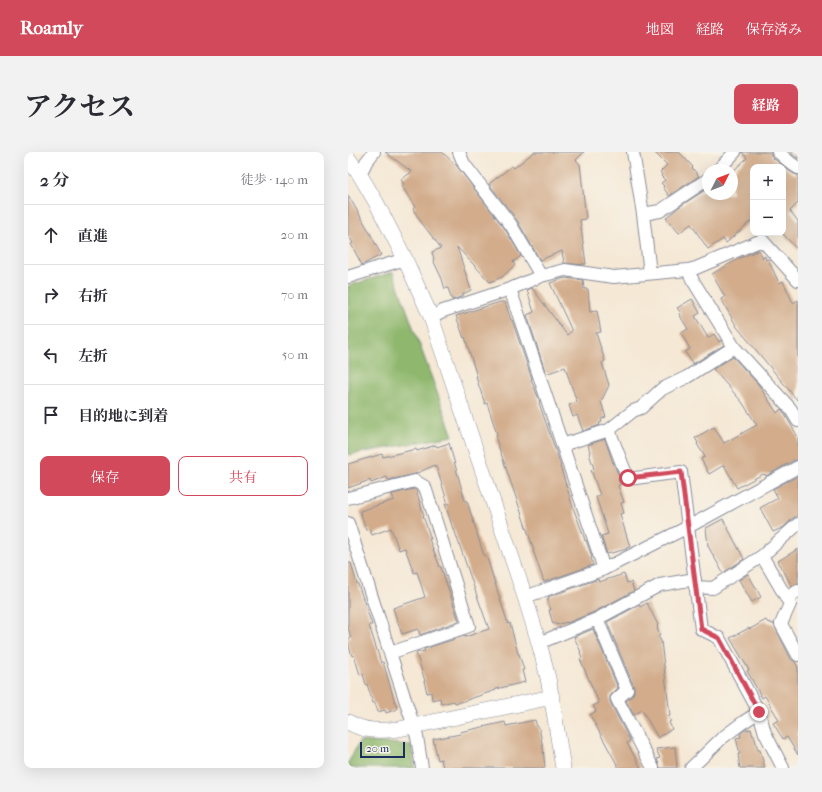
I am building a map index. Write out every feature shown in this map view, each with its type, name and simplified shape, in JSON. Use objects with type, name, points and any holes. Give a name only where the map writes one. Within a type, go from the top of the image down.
[{"type":"street","points":[[360,175],[366,162],[374,152]]},
{"type":"street","points":[[459,152],[464,164],[511,225],[541,276]]},
{"type":"street","points":[[633,152],[643,214],[650,273]]},
{"type":"street","points":[[724,164],[735,152]]},
{"type":"street","points":[[778,152],[798,168]]},
{"type":"street","points":[[348,158],[377,204],[405,259],[431,317],[525,596],[539,643],[552,697],[564,768]]},
{"type":"street","points":[[643,214],[660,211],[702,183]]},
{"type":"street","points":[[431,317],[510,289],[541,276],[565,270],[614,277],[688,270],[762,240],[798,280]]},
{"type":"street","points":[[348,276],[405,259]]},
{"type":"street","points":[[688,270],[734,347],[790,408],[798,421]]},
{"type":"street","points":[[510,289],[604,569]]},
{"type":"street","points":[[562,446],[609,430],[633,411],[641,408],[662,388],[687,377],[734,347]]},
{"type":"street","points":[[609,430],[628,478],[681,472],[701,629],[719,638],[759,712],[766,733],[783,768]]},
{"type":"street","points":[[525,596],[604,569],[688,527],[798,467]]},
{"type":"street","points":[[348,498],[416,481],[424,487],[469,626],[390,653]]},
{"type":"street","points":[[348,523],[414,727],[422,768]]},
{"type":"street","points":[[539,643],[597,620],[660,585],[695,583],[713,588],[762,556],[798,524]]},
{"type":"street","points":[[762,556],[790,604],[780,624],[798,655]]},
{"type":"street","points":[[786,598],[798,591]]},
{"type":"street","points":[[597,620],[627,690],[617,699],[653,768]]},
{"type":"street","points":[[348,722],[357,727],[380,731],[399,729],[552,697]]},
{"type":"street","points":[[691,768],[722,738],[742,722],[759,712]]},
{"type":"green space","points":[[393,272],[453,436],[348,455],[348,286]]},
{"type":"green space","points":[[360,741],[411,745],[415,768],[348,768],[348,763]]},
{"type":"building","points":[[385,152],[442,152],[457,166],[505,229],[521,256],[513,262],[515,265],[502,277],[490,282],[457,247],[471,290],[463,294],[463,296],[452,300],[448,288],[445,289],[433,260],[432,252],[441,248],[421,222],[413,209],[415,207],[402,186],[404,185],[401,179],[412,172]]},
{"type":"building","points":[[534,152],[584,152],[576,160],[580,164],[586,219],[580,220],[586,264],[564,263],[562,251],[540,260],[517,220],[489,184],[512,166],[514,168]]},
{"type":"building","points":[[654,152],[679,152],[699,176],[669,196],[661,183],[665,180],[661,176],[662,174],[660,172],[667,165]]},
{"type":"building","points":[[742,152],[771,152],[773,158],[780,164],[750,164],[750,222],[726,243],[723,239],[708,249],[691,224],[679,233],[666,218],[679,207],[702,192],[702,200],[738,200],[738,166],[747,158]]},
{"type":"building","points":[[790,152],[798,152],[798,159],[797,158]]},
{"type":"building","points":[[786,168],[798,175],[798,203],[790,211],[798,221],[798,250],[785,236]]},
{"type":"building","points":[[348,195],[381,255],[362,265],[348,235]]},
{"type":"building","points":[[759,250],[763,258],[765,256],[766,260],[768,259],[779,283],[783,281],[793,303],[798,300],[798,401],[737,327],[721,299],[725,297],[712,274],[740,258]]},
{"type":"building","points":[[565,278],[583,280],[584,289],[588,289],[590,312],[597,311],[601,332],[596,333],[605,361],[602,363],[609,385],[601,402],[606,417],[601,419],[602,422],[599,423],[600,425],[583,431],[577,415],[573,417],[569,405],[577,402],[565,367],[546,374],[527,315],[534,312],[527,290],[532,288],[567,335],[572,331],[550,283]]},
{"type":"building","points":[[692,299],[700,313],[695,316],[708,338],[714,334],[719,342],[721,340],[724,345],[693,364],[685,352],[690,349],[681,333],[688,329],[679,314],[681,313],[677,308]]},
{"type":"building","points":[[500,302],[505,302],[512,320],[561,466],[574,510],[592,557],[593,565],[544,582],[496,439],[497,434],[487,403],[485,404],[465,337],[464,338],[456,316]]},
{"type":"building","points":[[733,357],[758,384],[777,413],[781,409],[798,437],[798,460],[794,460],[766,476],[763,474],[737,488],[724,465],[709,474],[701,459],[705,457],[695,438],[714,427],[724,443],[757,425],[742,402],[713,369]]},
{"type":"building","points":[[605,439],[620,479],[618,479],[620,485],[618,486],[624,502],[621,503],[624,513],[620,514],[630,547],[607,554],[601,536],[608,534],[596,497],[600,495],[591,470],[594,469],[588,445]]},
{"type":"building","points":[[449,443],[465,501],[467,501],[484,556],[486,555],[508,624],[510,623],[524,670],[522,670],[525,682],[496,689],[461,702],[455,703],[454,701],[441,704],[440,698],[432,700],[431,692],[427,693],[425,681],[416,653],[425,651],[424,649],[489,629],[453,529],[445,504],[448,504],[437,469],[435,465],[415,474],[388,480],[387,477],[371,483],[370,480],[348,488],[348,464],[382,454],[383,457],[416,449],[417,451],[436,445],[437,447]]},
{"type":"building","points":[[798,476],[798,515],[790,520],[784,527],[773,532],[760,508],[778,498],[773,489]]},
{"type":"building","points":[[414,489],[416,490],[431,539],[429,539],[441,567],[459,621],[420,635],[418,629],[402,634],[393,608],[425,597],[417,572],[414,573],[405,548],[399,550],[391,528],[372,535],[369,529],[366,530],[360,511],[394,500],[392,494]]},
{"type":"building","points":[[723,519],[744,559],[723,573],[708,546],[706,528]]},
{"type":"building","points":[[798,549],[798,584],[792,586],[778,561]]},
{"type":"building","points":[[348,563],[351,563],[372,625],[369,625],[381,663],[383,662],[397,709],[386,713],[385,710],[378,712],[375,703],[373,703],[363,674],[360,675],[354,655],[352,656],[348,643],[348,639],[351,638],[348,627]]},
{"type":"building","points":[[624,574],[627,583],[631,582],[634,591],[594,612],[567,623],[556,625],[555,623],[553,624],[549,610],[551,610],[547,599],[549,599],[548,597],[598,579],[599,582]]},
{"type":"building","points":[[748,574],[761,597],[752,602],[739,580]]},
{"type":"building","points":[[647,603],[658,625],[657,629],[660,635],[658,636],[661,641],[670,716],[668,717],[671,721],[669,722],[672,729],[658,738],[642,710],[634,715],[626,701],[632,696],[634,687],[607,622],[639,605],[640,607]]},
{"type":"building","points":[[766,620],[768,623],[773,623],[791,659],[798,667],[798,755],[787,737],[783,739],[773,723],[779,720],[765,696],[762,698],[747,671],[749,670],[730,638]]},
{"type":"building","points":[[593,629],[618,688],[610,696],[610,702],[630,741],[627,743],[641,768],[619,768],[590,715],[596,711],[593,706],[599,703],[580,659],[582,658],[581,652],[574,637]]},
{"type":"building","points":[[535,720],[537,727],[539,727],[545,768],[443,768],[441,759],[438,760],[433,739],[461,734],[460,732],[505,722],[506,726]]},
{"type":"building","points":[[751,729],[758,750],[760,750],[765,768],[740,768],[738,754],[740,754],[736,738],[741,737],[740,734],[745,730]]},
{"type":"building","points":[[675,747],[677,768],[660,768],[657,759],[660,758],[656,749]]},
{"type":"route","points":[[628,478],[681,472],[701,629],[719,638],[759,712]]}]
